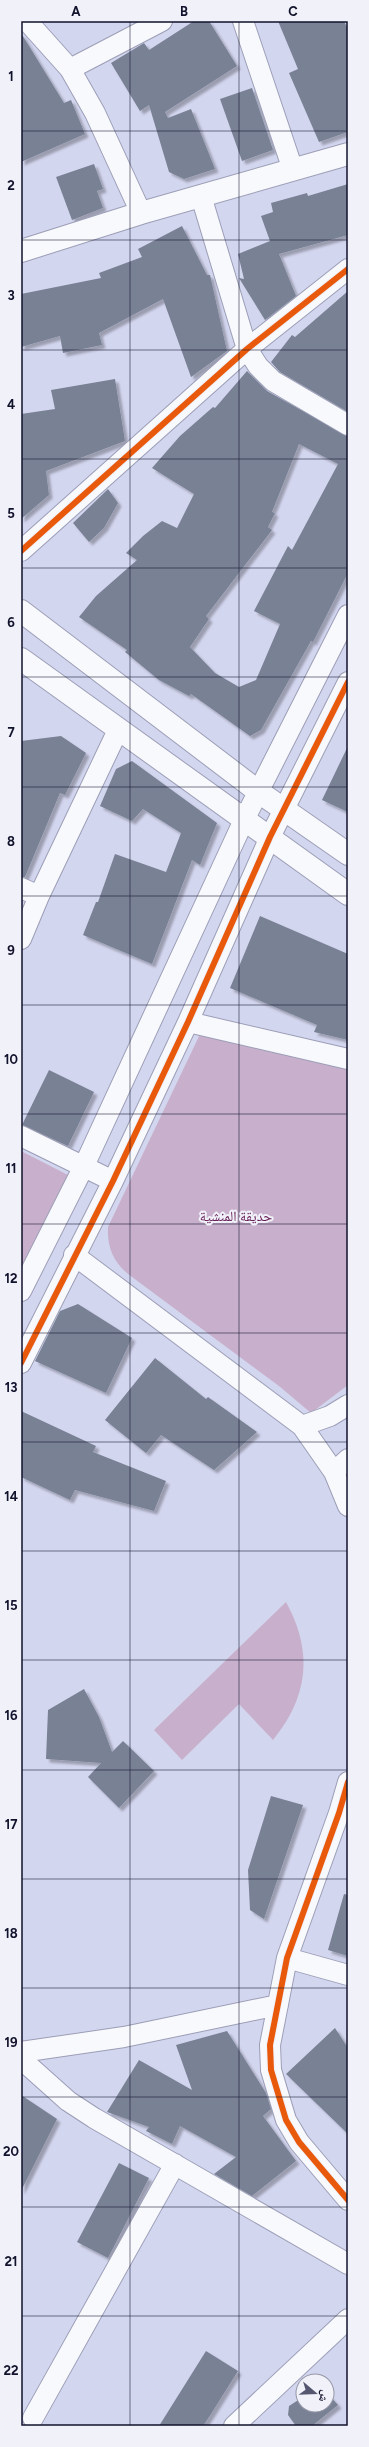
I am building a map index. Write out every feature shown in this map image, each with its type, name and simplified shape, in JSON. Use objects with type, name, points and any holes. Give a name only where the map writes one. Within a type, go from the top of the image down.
[{"type":"main road","points":[[21,251],[141,213],[348,154]]},
{"type":"main road","points":[[21,611],[258,792],[348,853]]},
{"type":"main road","points":[[21,659],[348,894]]},
{"type":"street","points":[[27,21],[70,69],[95,113],[141,213]]},
{"type":"street","points":[[70,69],[162,21]]},
{"type":"street","points":[[243,21],[293,170]]},
{"type":"street","points":[[201,196],[247,349],[258,366],[273,381],[348,425]]},
{"type":"street","points":[[21,551],[247,349],[348,269]]},
{"type":"street","points":[[21,1291],[84,1166],[244,820],[348,615]]},
{"type":"street","points":[[21,1363],[113,1180],[188,1022],[270,837],[348,682]]},
{"type":"street","points":[[21,938],[30,892],[118,730]]},
{"type":"street","points":[[188,1022],[348,1059]]},
{"type":"street","points":[[21,1136],[113,1180]]},
{"type":"street","points":[[74,1255],[302,1426],[341,1466],[348,1506]]},
{"type":"street","points":[[302,1426],[330,1416],[348,1405]]},
{"type":"street","points":[[348,1782],[339,1813],[287,1958],[270,2045],[271,2070],[276,2094],[286,2120],[299,2142],[348,2200]]},
{"type":"street","points":[[287,1958],[348,1975]]},
{"type":"street","points":[[21,2052],[124,2037],[278,2005]]},
{"type":"street","points":[[21,2059],[68,2101],[94,2118],[348,2264]]},
{"type":"street","points":[[31,2418],[175,2164]]},
{"type":"street","points":[[234,2426],[348,2318]]},
{"type":"green space","name":"حديقة المنشية","points":[[202,1030],[348,1063],[348,1385],[311,1413],[279,1386],[128,1274],[118,1264],[110,1247],[108,1227]]},
{"type":"green space","points":[[21,1151],[68,1175],[21,1274]]},
{"type":"green space","points":[[286,1602],[295,1620],[300,1638],[303,1656],[303,1673],[300,1690],[294,1707],[285,1723],[273,1740],[239,1704],[182,1760],[154,1730]]},
{"type":"building","points":[[194,21],[209,21],[237,66],[165,112],[168,118],[191,109],[215,169],[184,179],[169,172],[149,105],[140,111],[111,63],[144,43],[149,50]]},
{"type":"building","points":[[278,21],[344,21],[348,30],[348,132],[319,142],[289,73],[298,69]]},
{"type":"building","points":[[21,33],[64,103],[71,100],[85,134],[21,162]]},
{"type":"building","points":[[252,88],[273,150],[242,161],[220,99]]},
{"type":"building","points":[[94,164],[103,189],[97,191],[103,208],[72,220],[56,177]]},
{"type":"building","points":[[348,184],[348,235],[279,254],[296,296],[265,320],[239,278],[244,279],[238,254],[270,241],[261,216],[273,212],[271,203],[307,193],[308,196]]},
{"type":"building","points":[[182,226],[207,275],[210,275],[227,351],[191,377],[163,299],[99,333],[102,345],[63,353],[60,336],[21,347],[21,294],[101,278],[99,273],[142,257],[138,249]]},
{"type":"building","points":[[348,291],[348,412],[280,372],[271,362],[292,335],[295,337]]},
{"type":"building","points":[[247,371],[267,391],[348,436],[348,573],[313,642],[311,641],[261,730],[250,736],[191,694],[189,696],[159,680],[125,652],[127,650],[79,617],[96,596],[137,560],[126,553],[143,536],[162,521],[177,528],[194,494],[152,468],[180,436],[213,407],[215,408]],"holes":[[[299,444],[338,464],[292,550],[288,546],[254,611],[280,624],[256,680],[239,687],[215,673],[190,647],[209,619],[206,616],[272,530],[268,527],[275,513],[272,512]]]},
{"type":"building","points":[[115,379],[125,441],[46,471],[49,495],[21,519],[21,414],[55,409],[51,390]]},
{"type":"building","points":[[108,489],[118,503],[104,528],[89,542],[73,523]]},
{"type":"building","points":[[61,736],[86,753],[65,795],[60,793],[25,877],[21,877],[21,741]]},
{"type":"building","points":[[348,746],[348,812],[322,800]]},
{"type":"building","points":[[132,761],[217,823],[200,865],[192,860],[152,964],[83,935],[96,902],[98,902],[115,854],[166,872],[181,833],[143,809],[132,821],[100,806],[116,769]]},
{"type":"building","points":[[260,916],[348,954],[348,1040],[314,1032],[317,1025],[230,988]]},
{"type":"building","points":[[49,1070],[94,1092],[68,1146],[22,1125]]},
{"type":"building","points":[[78,1304],[132,1338],[106,1393],[35,1361],[60,1311]]},
{"type":"building","points":[[155,1358],[206,1399],[208,1397],[257,1432],[214,1470],[161,1435],[146,1453],[105,1420]]},
{"type":"building","points":[[21,1411],[96,1446],[93,1452],[166,1481],[154,1511],[75,1490],[70,1500],[21,1477]]},
{"type":"building","points":[[84,1689],[99,1717],[112,1752],[123,1741],[154,1771],[119,1808],[88,1777],[101,1763],[46,1759],[48,1710]]},
{"type":"building","points":[[271,1796],[303,1805],[264,1919],[250,1910],[248,1870]]},
{"type":"building","points":[[344,1894],[348,1895],[348,1956],[328,1950]]},
{"type":"building","points":[[335,2028],[348,2048],[348,2134],[286,2074]]},
{"type":"building","points":[[227,2031],[266,2093],[271,2109],[263,2116],[296,2161],[252,2196],[214,2174],[236,2157],[180,2126],[172,2144],[146,2131],[149,2127],[107,2112],[139,2060],[192,2090],[176,2045]]},
{"type":"building","points":[[21,2095],[57,2119],[21,2191]]},
{"type":"building","points":[[119,2163],[149,2178],[108,2258],[77,2242]]},
{"type":"building","points":[[206,2351],[238,2371],[203,2426],[159,2426]]},
{"type":"building","points":[[295,2402],[295,2413],[328,2413],[312,2426],[296,2426],[288,2415],[289,2406]]},
{"type":"cycle path","points":[[21,551],[247,349],[348,269]]},
{"type":"cycle path","points":[[21,1363],[113,1181],[188,1022],[270,837],[348,682]]},
{"type":"cycle path","points":[[348,1782],[339,1813],[287,1958],[270,2045],[271,2070],[286,2120],[299,2142],[348,2200]]}]
